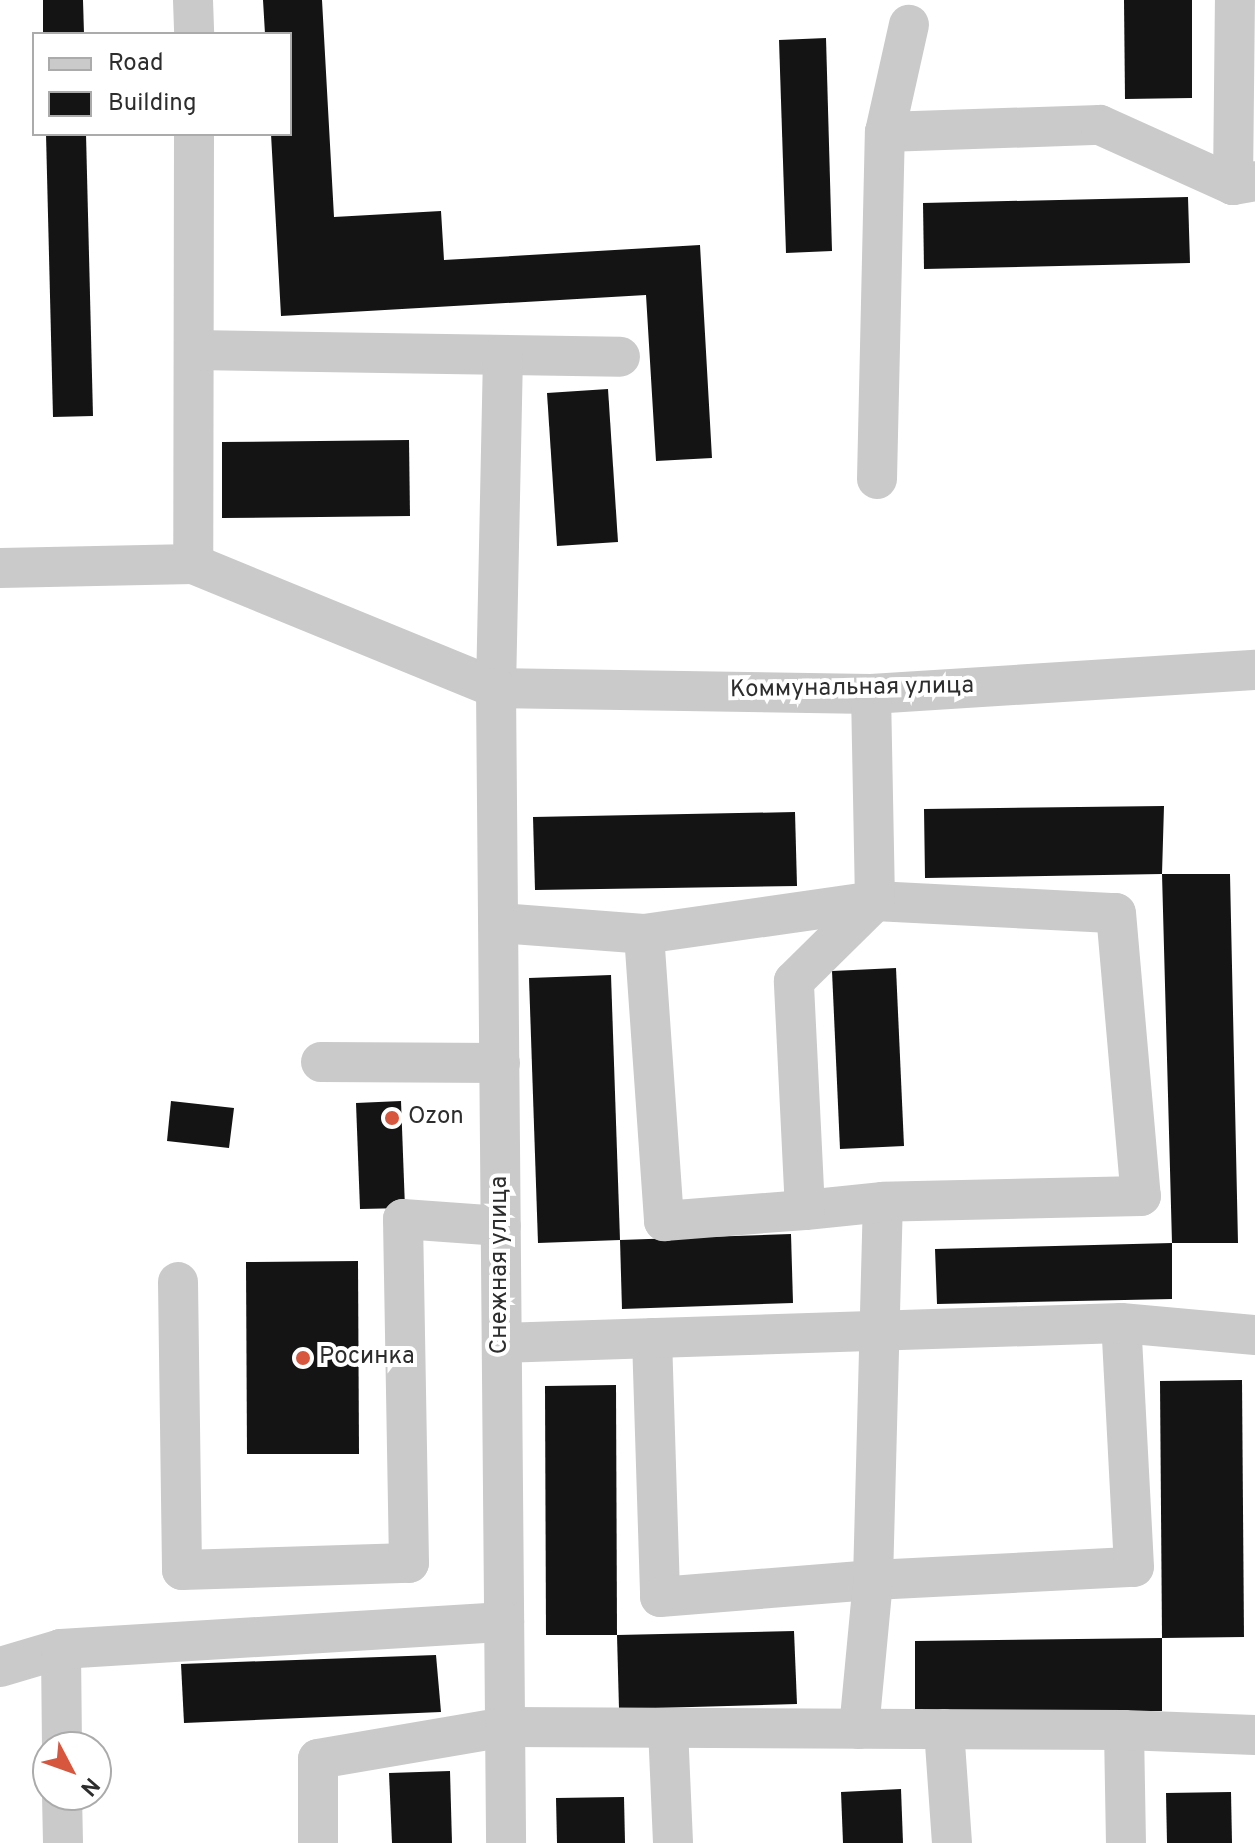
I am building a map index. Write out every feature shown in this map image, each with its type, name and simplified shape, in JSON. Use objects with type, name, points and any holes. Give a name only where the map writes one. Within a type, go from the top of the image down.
[{"type":"street","points":[[193,0],[194,32]]},
{"type":"street","points":[[885,132],[1100,125],[1244,183],[1235,0]]},
{"type":"street","points":[[877,479],[885,132],[909,25]]},
{"type":"street","points":[[193,564],[194,136]]},
{"type":"street","points":[[194,350],[620,357]]},
{"type":"street","name":"Снежная улица","points":[[503,355],[496,688],[506,1843]]},
{"type":"street","points":[[0,568],[193,564],[496,688]]},
{"type":"street","name":"Коммунальная улица","points":[[496,688],[871,694],[1255,670]]},
{"type":"street","points":[[805,1210],[794,981],[875,901],[871,694]]},
{"type":"street","points":[[499,923],[644,934],[875,901],[1116,913],[1141,1196],[883,1202],[664,1221],[644,934]]},
{"type":"street","points":[[321,1062],[500,1063]]},
{"type":"street","points":[[859,1729],[873,1580],[877,1331],[883,1202]]},
{"type":"street","points":[[178,1282],[182,1570],[409,1563],[403,1219],[501,1226]]},
{"type":"street","points":[[652,1338],[660,1597],[873,1580],[1134,1567],[1121,1323]]},
{"type":"street","points":[[502,1343],[1121,1323],[1255,1335]]},
{"type":"street","points":[[0,1667],[61,1649],[504,1622]]},
{"type":"street","points":[[61,1649],[62,1731]]},
{"type":"street","points":[[318,1843],[318,1759],[505,1727],[1124,1730],[1255,1735]]},
{"type":"street","points":[[668,1728],[673,1843]]},
{"type":"street","points":[[944,1729],[952,1843]]},
{"type":"street","points":[[1124,1730],[1126,1843]]},
{"type":"street","points":[[62,1811],[63,1843]]},
{"type":"building","points":[[43,0],[83,0],[84,32],[43,32]]},
{"type":"building","points":[[263,0],[322,0],[334,217],[441,211],[444,260],[700,245],[712,458],[656,461],[646,295],[281,316],[271,136],[292,136],[292,32],[265,32]]},
{"type":"building","points":[[1124,0],[1192,0],[1192,98],[1125,99]]},
{"type":"building","points":[[826,38],[832,251],[786,253],[779,40]]},
{"type":"building","points":[[46,136],[86,136],[93,416],[53,417]]},
{"type":"building","points":[[1188,197],[1190,263],[924,269],[923,203]]},
{"type":"building","points":[[608,389],[618,542],[557,546],[547,393]]},
{"type":"building","points":[[409,440],[410,516],[222,518],[222,442]]},
{"type":"building","points":[[1164,806],[1162,874],[925,878],[924,809]]},
{"type":"building","points":[[795,812],[797,886],[535,890],[533,817]]},
{"type":"building","points":[[1162,874],[1230,874],[1238,1243],[1172,1243]]},
{"type":"building","points":[[896,968],[904,1146],[840,1149],[832,971]]},
{"type":"building","points":[[611,975],[620,1240],[538,1243],[529,978]]},
{"type":"building","points":[[171,1101],[234,1108],[229,1148],[167,1141]]},
{"type":"building","points":[[401,1101],[405,1208],[360,1209],[356,1103]]},
{"type":"building","points":[[791,1234],[793,1303],[622,1309],[620,1240]]},
{"type":"building","points":[[1172,1243],[1172,1299],[937,1304],[935,1249]]},
{"type":"building","name":"Росинка","points":[[358,1261],[359,1454],[247,1454],[246,1262]]},
{"type":"building","points":[[1242,1380],[1244,1637],[1162,1638],[1160,1381]]},
{"type":"building","points":[[616,1385],[617,1635],[546,1635],[545,1386]]},
{"type":"building","points":[[794,1631],[797,1704],[619,1709],[617,1635]]},
{"type":"building","points":[[1162,1638],[1162,1711],[915,1712],[915,1641]]},
{"type":"building","points":[[436,1655],[441,1712],[184,1723],[181,1664]]},
{"type":"building","points":[[450,1771],[452,1843],[392,1843],[389,1773]]},
{"type":"building","points":[[901,1789],[903,1843],[843,1843],[841,1792]]},
{"type":"building","points":[[1231,1792],[1232,1843],[1167,1843],[1166,1793]]},
{"type":"building","points":[[624,1797],[625,1843],[557,1843],[556,1798]]},
{"type":"place","name":"Ozon","points":[[392,1118]]},
{"type":"place","name":"Росинка","points":[[303,1358]]}]
